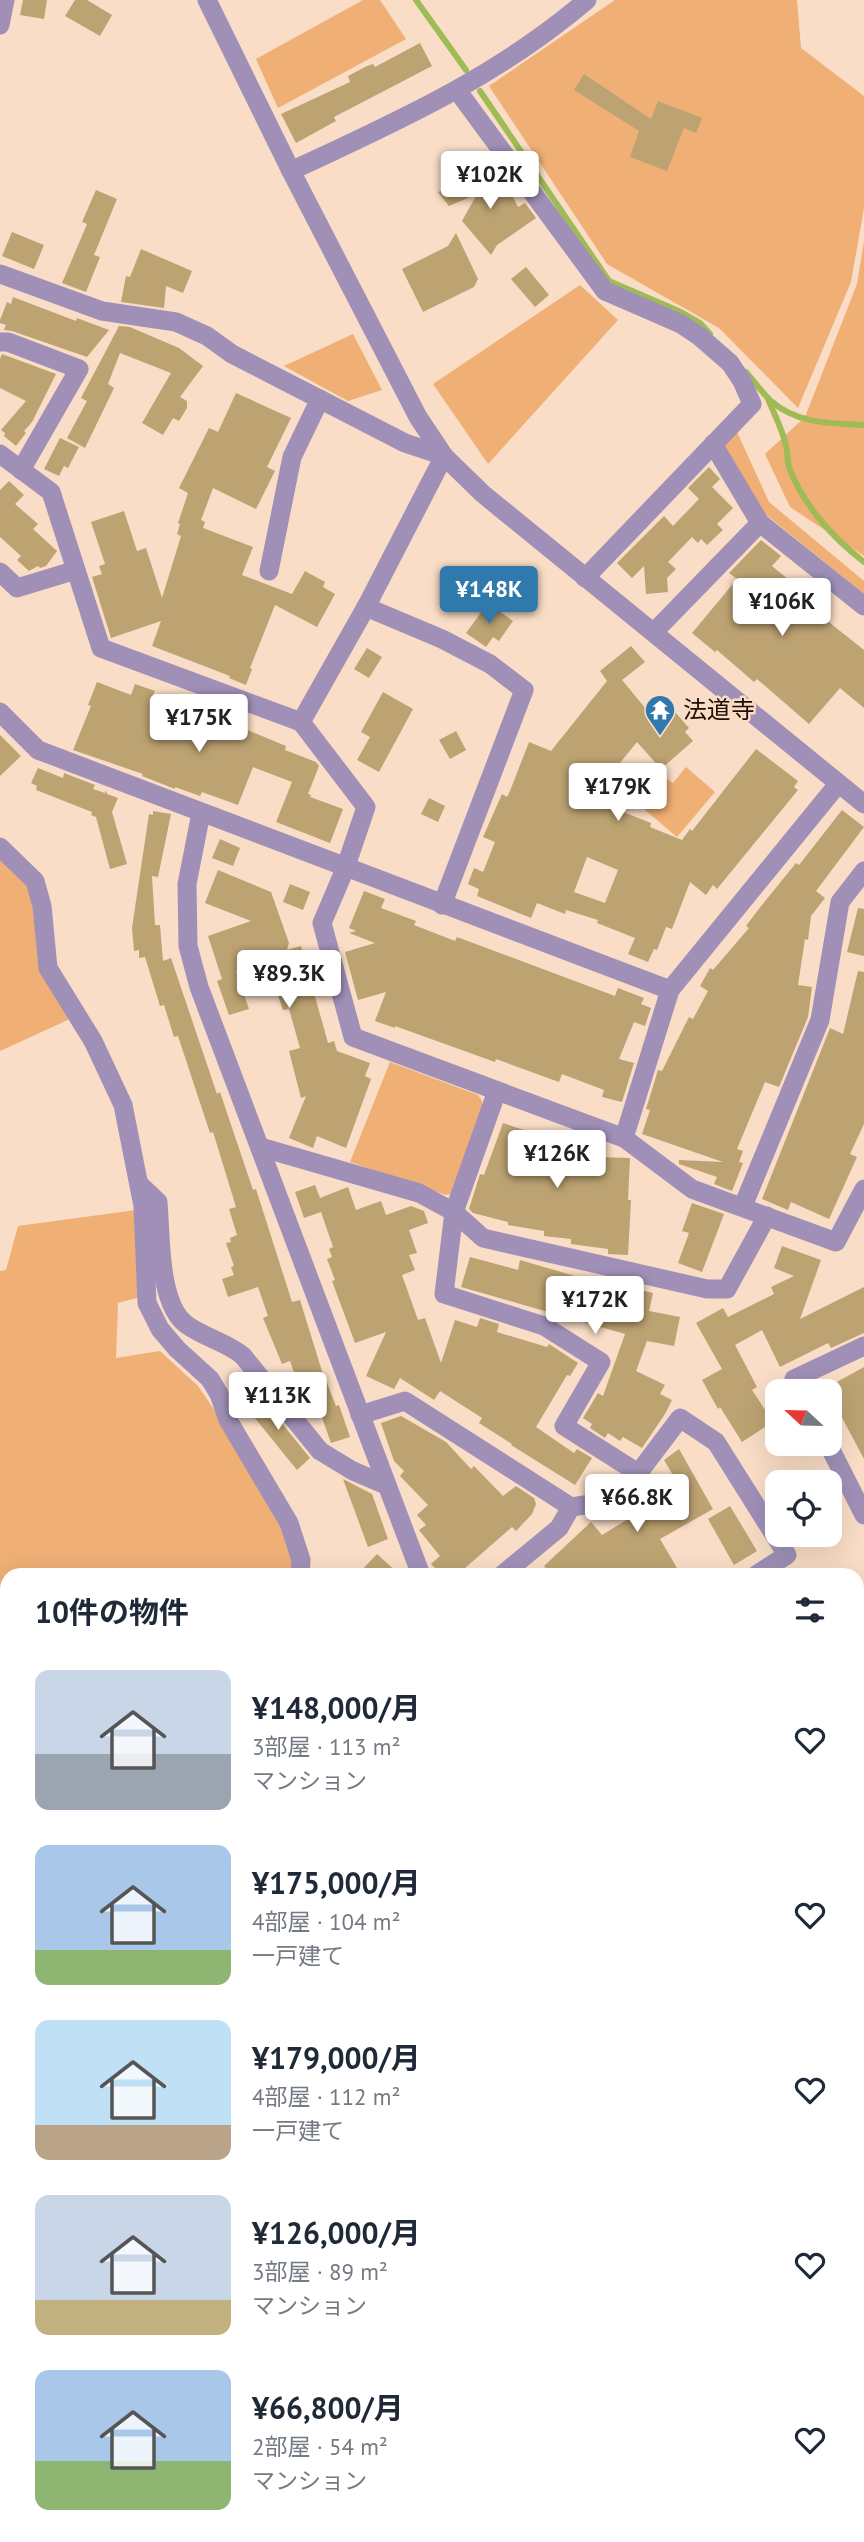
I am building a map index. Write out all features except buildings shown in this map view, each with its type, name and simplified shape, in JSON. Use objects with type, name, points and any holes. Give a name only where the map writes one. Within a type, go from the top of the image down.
[{"type":"street","points":[[0,25],[5,0]]},
{"type":"street","points":[[207,0],[291,171],[418,416],[444,456],[482,494],[864,804]]},
{"type":"street","points":[[291,171],[491,71],[551,31],[587,0]]},
{"type":"street","points":[[457,90],[605,291],[681,324],[699,335],[730,363],[752,404],[585,578]]},
{"type":"street","points":[[0,274],[102,312],[176,322],[207,336],[232,354],[405,443],[444,456]]},
{"type":"street","points":[[0,342],[8,342],[79,369],[21,470]]},
{"type":"street","points":[[269,571],[292,457],[320,399]]},
{"type":"street","points":[[713,444],[761,523],[864,606]]},
{"type":"street","points":[[0,454],[51,492],[100,648],[302,722],[366,807],[345,869],[322,923],[353,1037],[624,1138],[692,1189],[836,1242],[864,1189]]},
{"type":"street","points":[[302,722],[366,607],[444,456]]},
{"type":"street","points":[[654,632],[761,523]]},
{"type":"street","points":[[0,572],[17,588],[76,570]]},
{"type":"street","points":[[366,607],[442,639],[490,664],[524,690],[442,905]]},
{"type":"street","points":[[0,712],[38,751],[670,990]]},
{"type":"street","points":[[624,1138],[670,990],[838,784]]},
{"type":"street","points":[[201,813],[187,884],[188,946],[199,987],[418,1568]]},
{"type":"street","points":[[0,847],[35,881],[42,906],[48,968],[93,1041],[123,1105],[143,1206],[147,1303],[160,1329],[177,1349],[210,1379],[219,1394],[228,1420],[289,1523],[301,1560],[300,1568]]},
{"type":"street","points":[[743,1206],[820,1020],[840,902],[864,871]]},
{"type":"street","points":[[497,1091],[454,1212],[444,1294],[544,1326],[601,1362],[564,1426],[638,1473]]},
{"type":"street","points":[[260,1147],[419,1193],[454,1212],[483,1238],[707,1289],[727,1289],[767,1216]]},
{"type":"street","points":[[139,1184],[158,1202],[166,1293],[173,1310],[183,1323],[201,1334],[233,1347],[243,1356],[320,1451],[353,1471],[386,1485]]},
{"type":"street","points":[[794,1379],[864,1346]]},
{"type":"street","points":[[360,1415],[405,1401],[572,1507],[618,1500],[680,1418],[716,1441],[787,1555],[767,1568]]},
{"type":"street","points":[[834,1456],[864,1515]]},
{"type":"street","points":[[510,1568],[559,1528],[572,1507]]},
{"type":"shaded area","points":[[363,0],[380,0],[406,39],[278,108],[256,59]]},
{"type":"shaded area","points":[[615,0],[797,0],[801,48],[864,96],[864,208],[851,282],[798,408],[719,328],[607,264],[489,86]]},
{"type":"shaded area","points":[[864,241],[864,556],[790,507],[765,454],[805,417],[857,284]]},
{"type":"shaded area","points":[[580,285],[618,320],[488,464],[433,384]]},
{"type":"shaded area","points":[[353,334],[382,390],[348,401],[284,366]]},
{"type":"shaded area","points":[[737,432],[769,502],[864,581],[864,594],[764,513],[724,445]]},
{"type":"shaded area","points":[[686,767],[715,792],[677,837],[638,804],[661,776],[673,783]]},
{"type":"shaded area","points":[[0,860],[31,883],[70,1019],[0,1051]]},
{"type":"shaded area","points":[[390,1062],[478,1095],[482,1101],[482,1109],[451,1194],[446,1195],[350,1162]]},
{"type":"shaded area","points":[[136,1210],[140,1297],[118,1303],[116,1358],[160,1351],[198,1386],[228,1430],[282,1522],[294,1568],[0,1568],[0,1271],[6,1270],[18,1226]]},
{"type":"waterway","points":[[416,0],[466,70]]},
{"type":"waterway","points":[[480,91],[609,281],[681,312],[700,323],[710,334]]},
{"type":"waterway","points":[[746,372],[771,401],[792,414],[815,421],[864,425]]},
{"type":"waterway","points":[[768,399],[783,434],[789,467],[802,495],[830,531],[864,562]]},
{"type":"place","name":"法道寺","points":[[660,737]]}]
